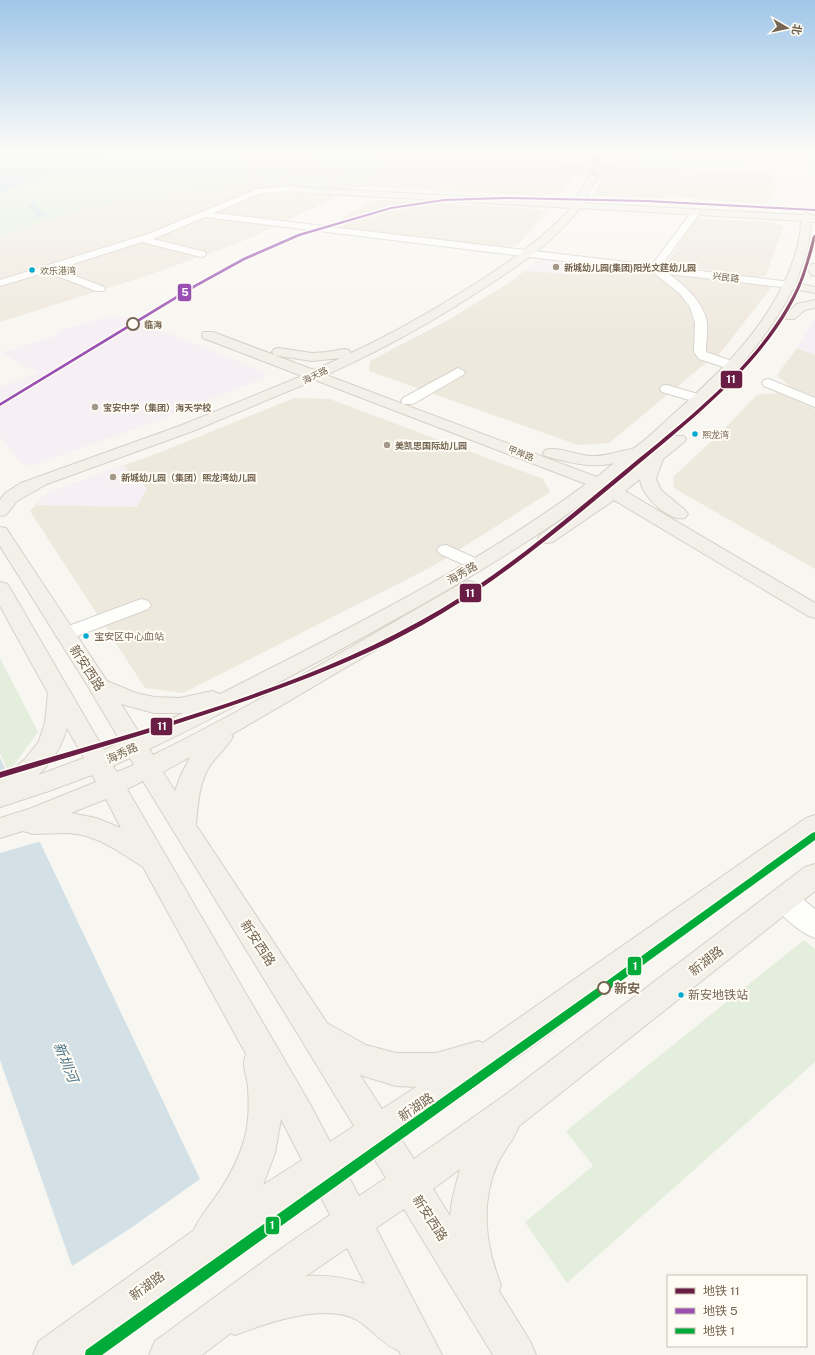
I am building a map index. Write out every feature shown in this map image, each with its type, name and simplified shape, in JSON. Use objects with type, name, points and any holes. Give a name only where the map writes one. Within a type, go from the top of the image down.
[{"type":"main road","name":"海天路","points":[[8,485],[136,441],[314,371],[358,351],[456,302],[554,230],[566,213]]},
{"type":"main road","points":[[701,213],[810,217]]},
{"type":"main road","points":[[735,213],[810,217]]},
{"type":"main road","name":"海秀路","points":[[8,791],[149,768],[239,721],[491,574],[651,451],[716,404],[762,354],[790,316],[809,273],[806,232],[810,217]]},
{"type":"main road","name":"海秀路","points":[[651,451],[700,398],[733,366],[809,273]]},
{"type":"main road","points":[[790,316],[801,307],[815,304]]},
{"type":"main road","name":"甲岸路","points":[[214,333],[314,371],[383,392],[551,453],[611,483],[672,518],[815,595]]},
{"type":"main road","points":[[269,354],[322,358],[358,351]]},
{"type":"main road","points":[[350,379],[345,368],[358,351]]},
{"type":"main road","points":[[261,392],[276,383],[284,374],[269,354]]},
{"type":"main road","name":"海天路","points":[[0,511],[11,496],[40,481],[148,443],[280,390],[314,371]]},
{"type":"main road","name":"甲岸路","points":[[314,371],[350,379],[515,451],[611,483]]},
{"type":"main road","points":[[280,390],[310,384],[350,379],[383,392]]},
{"type":"main road","points":[[515,451],[563,477],[570,485],[571,494],[561,520]]},
{"type":"main road","points":[[551,453],[587,461],[600,462],[651,451],[648,478],[649,487],[658,497],[672,518]]},
{"type":"main road","points":[[561,520],[610,509],[672,518]]},
{"type":"main road","name":"甲岸路","points":[[672,518],[815,612]]},
{"type":"main road","name":"海秀路","points":[[33,821],[107,774],[135,747],[244,691],[561,520]]},
{"type":"main road","name":"新安西路","points":[[0,532],[99,686],[183,826],[314,1031],[514,1353]]},
{"type":"main road","points":[[0,588],[107,774],[298,1116],[421,1352]]},
{"type":"main road","points":[[99,686],[141,704],[165,707],[191,704],[244,691]]},
{"type":"main road","points":[[8,791],[40,758],[50,742],[56,725],[59,691]]},
{"type":"main road","points":[[183,826],[186,796],[191,777],[197,764],[210,748],[239,721]]},
{"type":"main road","points":[[0,829],[33,821],[73,823],[97,828],[122,838],[156,862]]},
{"type":"main road","name":"新湖路","points":[[53,1355],[199,1248],[377,1133],[507,1046],[815,825]]},
{"type":"main road","name":"新湖路","points":[[169,1355],[299,1258],[409,1184],[518,1107],[815,876]]},
{"type":"main road","points":[[314,1031],[345,1053],[371,1064],[397,1070],[418,1071],[444,1068],[469,1061],[507,1046]]},
{"type":"main road","points":[[199,1248],[228,1213],[242,1190],[253,1168],[263,1139],[267,1114],[266,1093],[252,1035]]},
{"type":"main road","points":[[514,1353],[480,1279],[471,1248],[468,1221],[470,1196],[474,1176],[485,1151],[498,1130],[518,1107]]},
{"type":"main road","points":[[215,1322],[278,1299],[299,1295],[334,1294],[364,1302],[380,1310],[396,1324],[421,1352]]},
{"type":"street","points":[[694,213],[656,268],[680,288],[695,308],[701,321],[700,352],[703,356],[733,366]]},
{"type":"street","points":[[0,283],[143,239],[208,214]]},
{"type":"street","name":"兴民路","points":[[208,214],[656,268],[809,273]]},
{"type":"street","points":[[143,239],[201,254]]},
{"type":"street","points":[[49,269],[100,289]]},
{"type":"street","points":[[408,401],[458,372]]},
{"type":"street","points":[[769,383],[815,403]]},
{"type":"street","points":[[667,390],[700,398]]},
{"type":"street","points":[[446,550],[476,565]]},
{"type":"street","points":[[65,634],[141,605]]},
{"type":"street","points":[[785,900],[815,926]]},
{"type":"shaded area","points":[[0,213],[302,213],[264,232],[225,248],[143,277],[0,322]]},
{"type":"shaded area","points":[[350,213],[547,213],[517,245],[504,247],[345,229],[339,220]]},
{"type":"shaded area","points":[[697,219],[769,222],[784,226],[766,275],[758,277],[666,264]]},
{"type":"shaded area","points":[[544,259],[657,272],[682,296],[690,310],[694,324],[693,353],[706,363],[609,443],[578,445],[369,371],[370,361],[450,319],[510,282],[538,260]]},
{"type":"shaded area","name":"新城幼儿园(集团)阳光文莛幼儿园","points":[[544,259],[587,264],[579,275],[524,271],[538,260]]},
{"type":"shaded area","points":[[673,274],[766,285],[771,288],[717,357],[705,350],[704,321],[672,277]]},
{"type":"shaded area","name":"宝安中学（集团）海天学校","points":[[106,317],[128,317],[265,372],[264,378],[140,427],[31,466],[20,463],[0,436],[0,387],[38,373],[1,353],[55,336],[58,331]]},
{"type":"shaded area","points":[[815,318],[815,355],[797,348]]},
{"type":"shaded area","points":[[797,348],[815,355],[815,397],[789,386],[777,375]]},
{"type":"shaded area","points":[[779,393],[815,409],[815,569],[674,488],[673,477],[717,436],[757,395]]},
{"type":"shaded area","points":[[294,398],[330,399],[543,479],[550,492],[435,565],[183,693],[145,688],[30,511],[47,493],[161,452]]},
{"type":"shaded area","name":"新城幼儿园（集团）熙龙湾幼儿园","points":[[123,465],[147,488],[137,507],[35,505],[47,493]]},
{"type":"green space","points":[[0,213],[73,213],[44,222],[0,238]]},
{"type":"green space","points":[[0,658],[38,732],[13,766],[7,769],[0,753]]},
{"type":"green space","points":[[804,940],[815,949],[815,1062],[567,1283],[525,1222],[593,1166],[566,1131]]},
{"type":"water","points":[[37,213],[47,213],[50,215],[0,224],[36,216]]},
{"type":"water","name":"新圳河","points":[[0,758],[200,1179],[131,1228],[72,1266],[0,1060]]},
{"type":"pier","points":[[7,769],[42,841],[0,853],[0,771]]},
{"type":"metro line","name":"5","points":[[0,405],[195,286],[244,259],[299,235],[373,213]]},
{"type":"metro line","name":"11","points":[[0,775],[212,710],[316,672],[367,650],[416,626],[473,592],[526,553],[677,430],[745,366],[765,342],[783,316],[798,289],[815,236]]},
{"type":"metro line","name":"1","points":[[91,1355],[603,989],[815,835]]},
{"type":"place","name":"新城幼儿园(集团)阳光文莛幼儿园","points":[[556,267]]},
{"type":"place","name":"欢乐港湾","points":[[32,270]]},
{"type":"place","name":"临海","points":[[133,324]]},
{"type":"place","name":"宝安中学（集团）海天学校","points":[[95,407]]},
{"type":"place","name":"熙龙湾","points":[[695,434]]},
{"type":"place","name":"美凯思国际幼儿园","points":[[387,445]]},
{"type":"place","name":"新城幼儿园（集团）熙龙湾幼儿园","points":[[113,477]]},
{"type":"place","name":"宝安区中心血站","points":[[86,636]]},
{"type":"place","name":"新安","points":[[604,988]]},
{"type":"place","name":"新安地铁站","points":[[681,995]]}]
